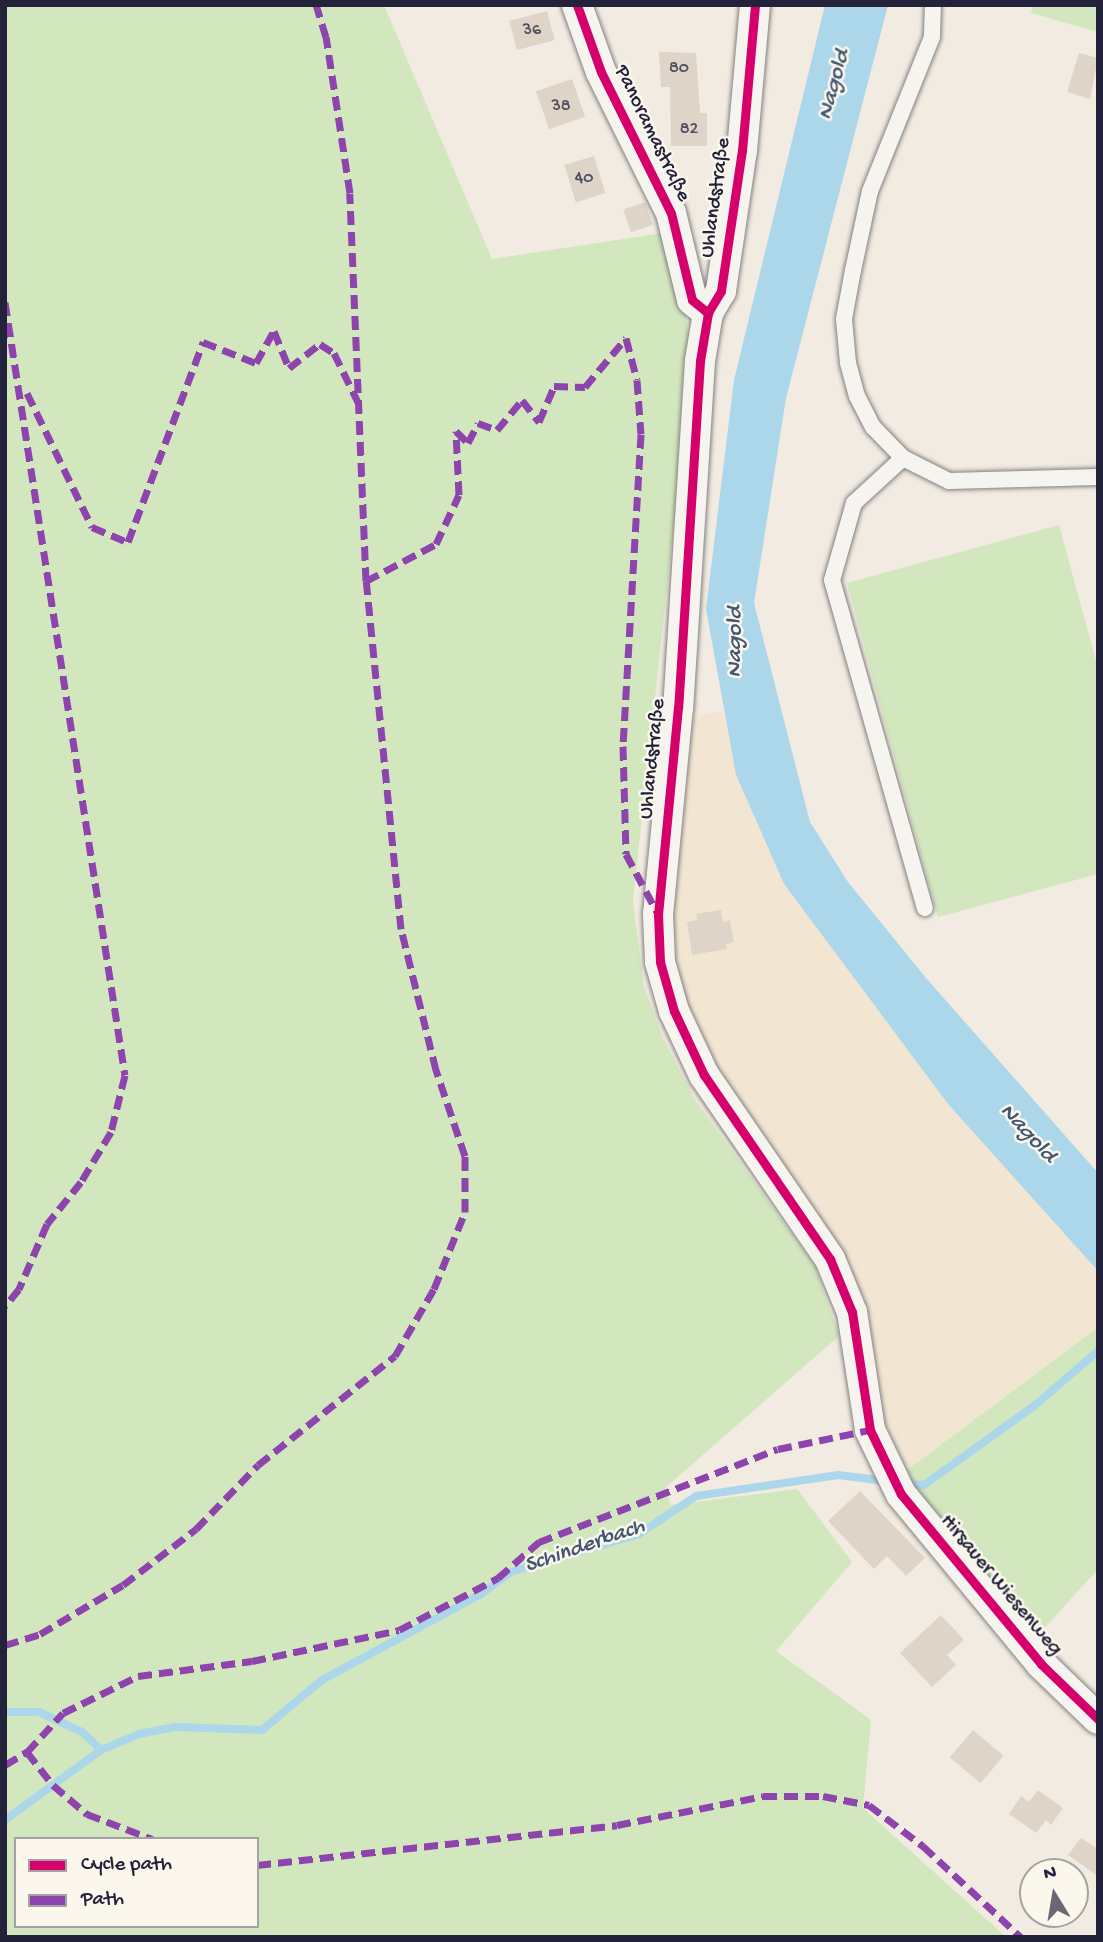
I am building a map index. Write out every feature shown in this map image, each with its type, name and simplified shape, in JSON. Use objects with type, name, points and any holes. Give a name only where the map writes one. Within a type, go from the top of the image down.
[{"type":"street","name":"Panoramastraße","points":[[577,5],[601,72],[671,213],[692,300],[708,313]]},
{"type":"street","name":"Uhlandstraße","points":[[755,5],[737,188],[721,291],[708,313],[700,361],[678,707],[658,914],[660,962],[674,1011],[704,1075],[830,1259],[852,1312],[870,1430],[887,1466]]},
{"type":"street","name":"Hirsauer Wiesenweg","points":[[887,1466],[901,1494],[1041,1664],[1098,1719]]},
{"type":"lane","points":[[933,5],[932,37],[870,191],[844,318],[848,363],[857,396],[873,427],[903,458],[949,481],[1098,477]]},
{"type":"lane","points":[[903,458],[854,503],[832,580],[925,908]]},
{"type":"shaded area","points":[[723,711],[736,775],[784,884],[948,1104],[1098,1271],[1098,1327],[903,1473],[889,1448],[860,1302],[708,1061],[673,974],[671,891],[687,717]]},
{"type":"green space","points":[[5,5],[384,5],[492,259],[669,232],[686,315],[691,365],[633,901],[644,987],[663,1038],[695,1100],[815,1266],[839,1336],[665,1488],[671,1505],[797,1489],[852,1562],[776,1651],[871,1720],[863,1808],[1006,1937],[5,1937]]},
{"type":"green space","points":[[1033,5],[1098,5],[1098,32],[1031,13]]},
{"type":"green space","points":[[1059,525],[1098,668],[1098,874],[938,917],[847,583]]},
{"type":"green space","points":[[1098,1327],[1098,1569],[1041,1632],[984,1576],[903,1473]]},
{"type":"water","name":"Nagold","points":[[825,5],[888,5],[786,398],[754,603],[810,822],[848,882],[926,978],[1098,1173],[1098,1271],[948,1104],[784,884],[736,775],[706,609],[734,380]]},
{"type":"building","points":[[547,11],[555,40],[517,50],[509,21]]},
{"type":"building","points":[[659,52],[696,53],[700,113],[707,113],[707,146],[671,146],[670,87],[661,87]]},
{"type":"building","points":[[1079,53],[1098,58],[1090,99],[1067,92]]},
{"type":"building","points":[[572,79],[585,117],[549,129],[536,91]]},
{"type":"building","points":[[594,156],[605,193],[576,202],[564,165]]},
{"type":"building","points":[[645,202],[653,225],[631,232],[623,209]]},
{"type":"building","points":[[721,910],[723,922],[730,920],[734,942],[726,944],[727,949],[692,955],[687,922],[697,920],[696,914]]},
{"type":"building","points":[[860,1491],[925,1558],[906,1576],[887,1556],[874,1569],[828,1521]]},
{"type":"building","points":[[941,1615],[964,1640],[947,1655],[956,1665],[932,1687],[900,1653]]},
{"type":"building","points":[[973,1730],[1004,1756],[981,1783],[950,1758]]},
{"type":"building","points":[[1038,1790],[1063,1808],[1051,1825],[1046,1820],[1036,1833],[1009,1814],[1021,1796],[1029,1802]]},
{"type":"building","points":[[1081,1838],[1098,1849],[1098,1876],[1089,1870],[1089,1858],[1072,1858],[1068,1855]]},
{"type":"waterway","name":"Schinderbach","points":[[902,1483],[924,1485],[1034,1406],[1098,1351]]},
{"type":"waterway","name":"Schinderbach","points":[[5,1820],[101,1750],[139,1734],[175,1727],[262,1730],[322,1680],[481,1594],[511,1572],[639,1534],[696,1496],[838,1475],[886,1481]]},
{"type":"waterway","points":[[5,1712],[39,1712],[82,1732],[101,1750]]},
{"type":"marked path","points":[[5,1645],[40,1634],[123,1585],[196,1529],[258,1465],[395,1356],[434,1289],[465,1212],[465,1156],[436,1070],[401,929],[366,581],[350,193],[326,37],[316,5]]},
{"type":"marked path","points":[[5,302],[125,1075],[111,1132],[81,1182],[47,1224],[19,1289],[5,1306]]},
{"type":"marked path","points":[[27,393],[92,527],[128,542],[203,342],[256,363],[274,331],[289,368],[320,344],[334,353],[359,404]]},
{"type":"marked path","points":[[366,581],[436,544],[459,495],[456,431],[468,443],[478,423],[497,430],[522,400],[539,422],[554,386],[585,387],[626,338],[637,380],[641,434],[623,746],[626,854],[657,912]]},
{"type":"marked path","points":[[5,1765],[27,1752],[63,1713],[138,1676],[252,1661],[399,1630],[498,1578],[539,1542],[778,1449],[870,1430]]},
{"type":"marked path","points":[[27,1752],[53,1785],[87,1814],[147,1837]]},
{"type":"marked path","points":[[259,1865],[617,1825],[763,1796],[823,1796],[869,1805],[923,1846],[1021,1937]]},
{"type":"cycle path","points":[[577,5],[601,72],[671,213],[692,300],[708,313]]},
{"type":"cycle path","points":[[755,5],[742,150],[721,291],[708,313],[700,361],[678,707],[658,914],[660,962],[674,1011],[704,1075],[830,1259],[852,1312],[870,1430],[901,1494],[1041,1664],[1098,1719]]}]
